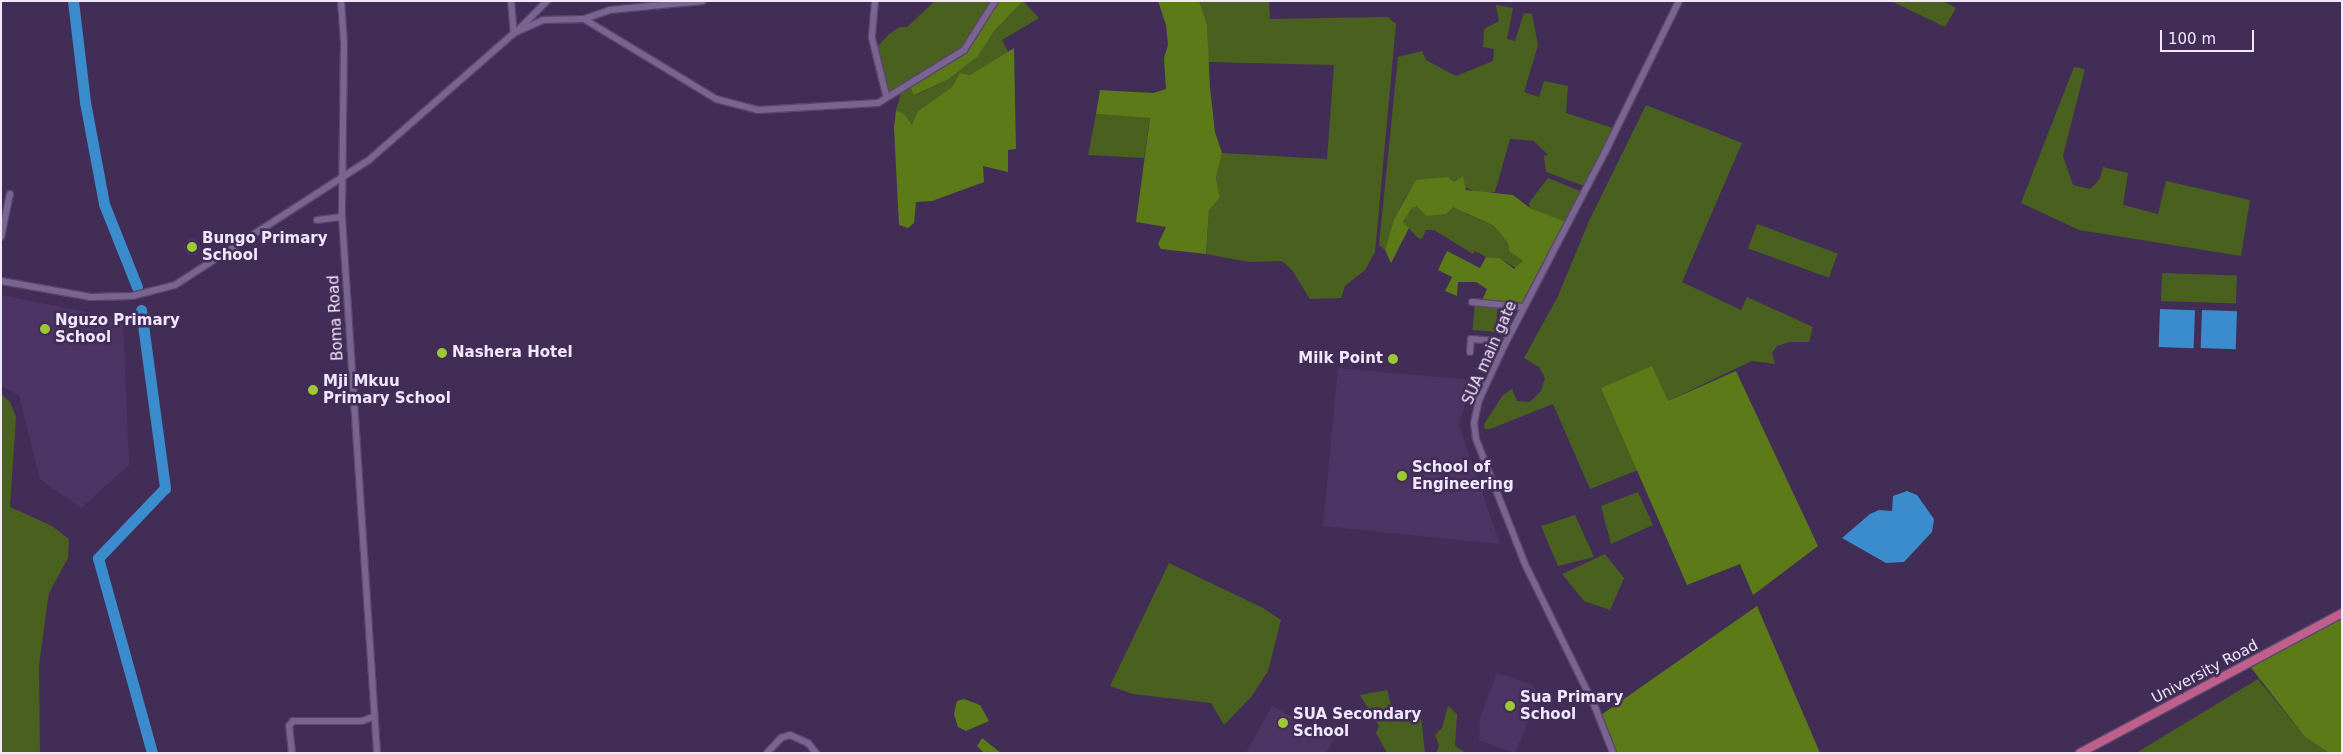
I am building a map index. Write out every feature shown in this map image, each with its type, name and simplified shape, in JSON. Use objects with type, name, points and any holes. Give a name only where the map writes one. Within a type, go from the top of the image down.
[{"type":"main road","name":"University Road","points":[[2080,753],[2342,613]]},
{"type":"street","name":"Boma Road","points":[[341,1],[344,43],[344,176],[342,217],[373,717],[377,753]]},
{"type":"street","points":[[511,1],[514,33]]},
{"type":"street","points":[[1,281],[79,297],[132,296],[147,294],[175,285],[369,160],[514,33],[547,1]]},
{"type":"street","points":[[514,33],[542,20],[584,19],[610,10],[703,1]]},
{"type":"street","points":[[875,1],[872,38],[886,95]]},
{"type":"street","points":[[584,19],[680,78],[736,106],[758,110],[878,103],[886,95],[905,88],[964,50],[995,1]]},
{"type":"street","name":"SUA main gate","points":[[1613,753],[1588,692],[1525,564],[1476,439],[1474,423],[1479,400],[1506,342],[1606,150],[1679,1]]},
{"type":"street","points":[[1,237],[10,194]]},
{"type":"street","points":[[317,220],[342,217]]},
{"type":"street","points":[[1472,302],[1524,307]]},
{"type":"street","points":[[1470,352],[1472,338],[1506,342]]},
{"type":"street","points":[[292,753],[290,722],[301,719],[362,721],[373,717]]},
{"type":"street","points":[[767,753],[781,738],[790,735],[808,743],[816,753]]},
{"type":"shaded area","name":"Bungo Primary School","points":[[192,239],[198,241],[200,247],[198,253],[192,255],[186,253],[184,247],[186,241]]},
{"type":"shaded area","points":[[1,295],[123,319],[129,465],[81,508],[40,479],[19,395],[1,386]]},
{"type":"shaded area","name":"School of Engineering","points":[[1338,368],[1471,380],[1459,426],[1500,544],[1323,526]]},
{"type":"shaded area","name":"Sua Primary School","points":[[1497,673],[1531,684],[1539,696],[1515,753],[1479,740],[1480,717]]},
{"type":"shaded area","name":"SUA Secondary School","points":[[1272,706],[1334,740],[1326,753],[1246,753]]},
{"type":"green space","points":[[935,1],[995,1],[964,50],[910,85],[915,95],[949,79],[978,56],[995,30],[1023,1],[1039,18],[1002,40],[1008,52],[970,75],[960,73],[952,87],[918,111],[912,126],[904,114],[896,110],[902,90],[886,95],[875,49],[889,34],[900,27],[907,27]]},
{"type":"green space","points":[[994,1],[1023,1],[995,30],[978,56],[949,79],[914,95],[910,86],[964,50]]},
{"type":"green space","points":[[1158,1],[1199,1],[1207,24],[1210,88],[1215,132],[1222,153],[1216,178],[1220,198],[1209,210],[1206,254],[1161,249],[1158,244],[1166,227],[1136,222],[1150,118],[1096,114],[1100,90],[1153,93],[1166,89],[1164,58],[1168,45],[1166,25]]},
{"type":"green space","points":[[1199,1],[1269,1],[1270,19],[1388,17],[1396,24],[1375,252],[1365,270],[1345,286],[1341,298],[1310,299],[1292,270],[1282,261],[1249,262],[1206,254],[1209,210],[1220,198],[1216,178],[1222,153],[1327,159],[1334,65],[1208,62],[1207,24]]},
{"type":"green space","points":[[1891,1],[1943,1],[1956,8],[1945,27]]},
{"type":"green space","points":[[1496,5],[1513,8],[1507,39],[1515,41],[1524,13],[1532,14],[1538,45],[1524,92],[1539,97],[1544,81],[1568,86],[1566,113],[1616,129],[1587,187],[1546,172],[1544,156],[1548,155],[1534,141],[1510,139],[1495,192],[1480,194],[1454,182],[1407,195],[1394,219],[1385,250],[1379,245],[1398,57],[1422,51],[1426,60],[1456,76],[1493,61],[1494,49],[1483,47],[1484,29],[1499,21]]},
{"type":"green space","points":[[1014,48],[1016,149],[1008,150],[1008,172],[983,166],[984,182],[932,201],[916,202],[914,223],[908,228],[899,225],[894,128],[896,110],[904,114],[912,125],[918,111],[952,87],[960,73],[970,75]]},
{"type":"green space","points":[[2074,67],[2085,69],[2063,156],[2073,185],[2090,189],[2099,180],[2103,167],[2128,173],[2123,205],[2158,214],[2166,181],[2250,200],[2241,256],[2079,230],[2021,203]]},
{"type":"green space","points":[[1646,105],[1742,143],[1682,282],[1741,310],[1747,297],[1813,327],[1809,342],[1789,342],[1777,346],[1772,353],[1775,364],[1752,361],[1668,401],[1602,388],[1638,470],[1590,489],[1553,404],[1490,429],[1485,429],[1484,424],[1503,395],[1512,389],[1517,401],[1530,402],[1541,391],[1545,378],[1539,367],[1524,358],[1558,296],[1589,221]]},
{"type":"green space","points":[[1096,114],[1150,117],[1144,158],[1088,155]]},
{"type":"green space","points":[[1463,176],[1466,190],[1513,195],[1530,208],[1568,223],[1523,303],[1481,303],[1487,289],[1476,282],[1458,282],[1457,296],[1445,291],[1452,277],[1438,270],[1447,251],[1480,268],[1486,257],[1500,258],[1514,269],[1523,261],[1509,251],[1508,243],[1494,226],[1453,207],[1446,214],[1426,216],[1417,206],[1412,208],[1403,222],[1409,228],[1391,263],[1385,250],[1394,219],[1416,180],[1448,177],[1454,182]]},
{"type":"green space","points":[[1548,178],[1580,191],[1564,222],[1530,208],[1529,203]]},
{"type":"green space","points":[[1417,206],[1459,207],[1467,214],[1494,226],[1508,243],[1509,251],[1523,261],[1520,271],[1500,258],[1486,257],[1475,251],[1473,254],[1434,230],[1426,230],[1422,239],[1418,238],[1403,222],[1412,208]]},
{"type":"green space","points":[[1757,224],[1838,253],[1829,278],[1748,248]]},
{"type":"green space","points":[[2162,273],[2237,276],[2236,304],[2161,301]]},
{"type":"green space","points":[[1475,302],[1498,304],[1495,332],[1473,330]]},
{"type":"green space","points":[[1652,366],[1668,401],[1736,371],[1818,546],[1753,595],[1740,564],[1687,585],[1601,388]]},
{"type":"green space","points":[[1,394],[10,402],[16,417],[10,507],[52,526],[69,539],[68,558],[49,593],[45,620],[39,666],[40,753],[1,753]]},
{"type":"green space","points":[[1638,492],[1653,525],[1611,544],[1601,506]]},
{"type":"green space","points":[[1575,515],[1594,557],[1558,566],[1541,526]]},
{"type":"green space","points":[[1605,554],[1624,578],[1610,610],[1584,601],[1562,574]]},
{"type":"green space","points":[[1169,563],[1263,608],[1281,620],[1268,671],[1252,696],[1224,725],[1211,703],[1133,694],[1110,686]]},
{"type":"green space","points":[[1757,606],[1820,753],[1617,753],[1601,715]]},
{"type":"green space","points":[[2342,613],[2342,753],[2329,753],[2305,737],[2249,665]]},
{"type":"green space","points":[[2258,679],[2305,737],[2329,753],[2136,753]]},
{"type":"green space","points":[[1387,690],[1393,712],[1421,716],[1425,753],[1387,753],[1376,733],[1379,726],[1360,695]]},
{"type":"green space","points":[[964,699],[980,705],[989,721],[966,731],[958,727],[954,714],[957,701]]},
{"type":"green space","points":[[1448,706],[1457,714],[1455,746],[1466,753],[1436,753],[1439,746],[1435,735],[1442,728]]},
{"type":"green space","points":[[982,738],[1001,753],[984,753],[977,746]]},
{"type":"water","points":[[2160,309],[2195,310],[2194,348],[2159,347]]},
{"type":"water","points":[[2202,310],[2237,311],[2236,349],[2201,348]]},
{"type":"water","points":[[1907,491],[1917,495],[1934,519],[1932,532],[1904,562],[1886,563],[1842,538],[1870,514],[1879,510],[1892,511],[1893,496]]},
{"type":"waterway","points":[[73,1],[85,102],[104,204],[137,287]]},
{"type":"waterway","points":[[141,310],[165,488],[98,558],[152,753]]},
{"type":"place","name":"Bungo Primary School","points":[[192,247]]},
{"type":"place","name":"Nguzo Primary School","points":[[45,329]]},
{"type":"place","name":"Nashera Hotel","points":[[442,353]]},
{"type":"place","name":"Milk Point","points":[[1393,359]]},
{"type":"place","name":"Mji Mkuu Primary School","points":[[313,390]]},
{"type":"place","name":"School of Engineering","points":[[1402,476]]},
{"type":"place","name":"Sua Primary School","points":[[1510,706]]},
{"type":"place","name":"SUA Secondary School","points":[[1283,723]]}]
